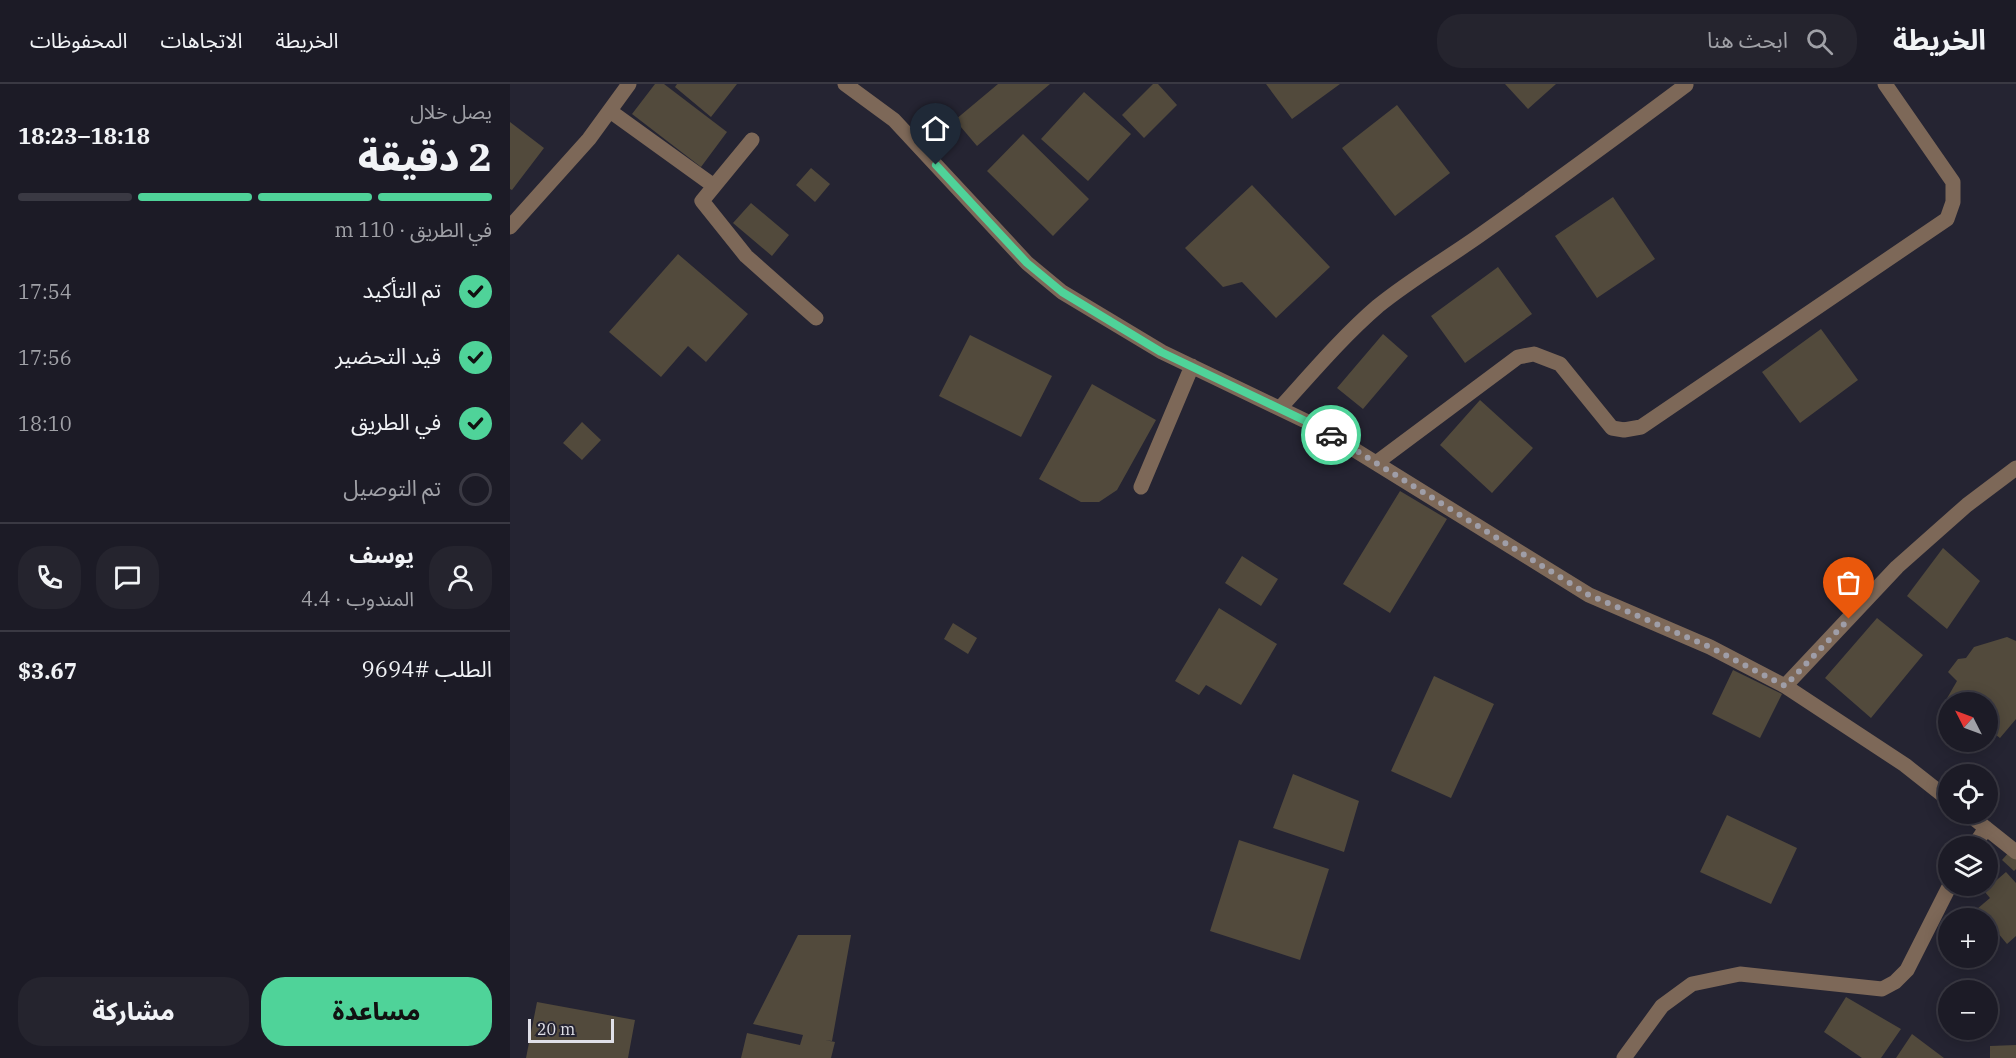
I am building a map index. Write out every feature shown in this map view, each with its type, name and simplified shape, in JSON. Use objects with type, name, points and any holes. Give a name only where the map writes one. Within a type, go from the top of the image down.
[{"type":"street","points":[[510,226],[589,139],[629,84]]},
{"type":"street","points":[[845,84],[894,120],[1027,263],[1062,292],[1161,352],[1316,426],[1589,595],[1710,647],[1785,686],[1905,765],[1938,791]]},
{"type":"street","points":[[1376,463],[1518,357],[1534,354],[1560,364],[1611,428],[1624,430],[1641,427],[1947,219],[1953,202],[1953,182],[1885,84]]},
{"type":"street","points":[[1280,408],[1332,351],[1377,307],[1413,279],[1446,260],[1576,167],[1686,85]]},
{"type":"street","points":[[610,111],[714,186],[752,140],[702,201],[746,256],[816,318]]},
{"type":"street","points":[[1141,487],[1192,366]]},
{"type":"street","points":[[1785,686],[1897,567],[1967,505],[2016,468]]},
{"type":"street","points":[[1981,824],[2016,852]]},
{"type":"street","points":[[1981,836],[1986,828]]},
{"type":"street","points":[[1624,1058],[1662,1006],[1692,984],[1740,974],[1882,989],[1895,982],[1907,970],[1944,896]]},
{"type":"building","points":[[655,84],[664,84],[727,132],[701,167],[632,114]]},
{"type":"building","points":[[677,84],[737,84],[711,117],[675,87]]},
{"type":"building","points":[[998,84],[1050,84],[977,146],[955,120]]},
{"type":"building","points":[[1153,84],[1158,84],[1177,105],[1144,138],[1122,115]]},
{"type":"building","points":[[1266,84],[1340,84],[1292,119]]},
{"type":"building","points":[[1505,84],[1556,84],[1528,109]]},
{"type":"building","points":[[1084,92],[1131,134],[1088,181],[1041,139]]},
{"type":"building","points":[[1397,105],[1450,173],[1395,216],[1342,148]]},
{"type":"building","points":[[510,122],[544,148],[512,190],[510,189]]},
{"type":"building","points":[[1023,134],[1089,199],[1053,236],[987,171]]},
{"type":"building","points":[[811,168],[830,184],[815,202],[796,185]]},
{"type":"building","points":[[1252,185],[1330,267],[1276,318],[1242,282],[1223,287],[1185,248]]},
{"type":"building","points":[[1613,197],[1655,259],[1597,298],[1555,236]]},
{"type":"building","points":[[751,203],[789,235],[772,256],[733,223]]},
{"type":"building","points":[[678,254],[748,314],[706,362],[688,346],[661,377],[609,332]]},
{"type":"building","points":[[1498,267],[1532,314],[1465,363],[1431,316]]},
{"type":"building","points":[[1821,329],[1858,380],[1800,423],[1762,372]]},
{"type":"building","points":[[1383,334],[1408,356],[1363,409],[1337,388]]},
{"type":"building","points":[[970,335],[1052,376],[1021,437],[939,396]]},
{"type":"building","points":[[1092,384],[1156,420],[1117,490],[1099,502],[1081,502],[1039,479]]},
{"type":"building","points":[[1480,400],[1533,448],[1492,493],[1440,445]]},
{"type":"building","points":[[582,422],[601,440],[582,460],[563,443]]},
{"type":"building","points":[[1400,491],[1447,519],[1390,613],[1343,584]]},
{"type":"building","points":[[1943,548],[1980,581],[1947,629],[1907,596]]},
{"type":"building","points":[[1242,556],[1278,579],[1261,606],[1225,583]]},
{"type":"building","points":[[1219,608],[1277,644],[1241,705],[1206,685],[1199,695],[1175,681]]},
{"type":"building","points":[[1877,618],[1923,655],[1871,718],[1825,678]]},
{"type":"building","points":[[953,623],[977,638],[968,654],[944,639]]},
{"type":"building","points":[[2007,637],[2016,641],[2016,719],[2000,738],[1998,736],[1998,692],[1951,692],[1957,681],[1948,672],[1958,659],[1966,658],[1974,647]]},
{"type":"building","points":[[1733,670],[1782,694],[1760,738],[1712,714]]},
{"type":"building","points":[[1434,676],[1494,704],[1451,798],[1391,771]]},
{"type":"building","points":[[1293,774],[1359,801],[1344,852],[1273,828]]},
{"type":"building","points":[[1727,815],[1797,848],[1771,904],[1700,872]]},
{"type":"building","points":[[1239,840],[1329,869],[1300,960],[1210,931]]},
{"type":"building","points":[[2010,851],[2016,857],[2014,871],[2002,860]]},
{"type":"building","points":[[2006,872],[2016,883],[2016,936],[2007,944],[1998,933],[1998,908],[1978,908],[1990,898],[1988,896],[1998,896],[1998,879]]},
{"type":"building","points":[[798,935],[851,935],[832,1041],[825,1040],[835,1042],[831,1058],[741,1058],[747,1033],[800,1045],[803,1035],[753,1024]]},
{"type":"building","points":[[1846,997],[1901,1029],[1881,1058],[1862,1058],[1824,1032]]},
{"type":"building","points":[[537,1002],[635,1020],[628,1058],[526,1058]]},
{"type":"building","points":[[1912,1034],[1944,1058],[1896,1058]]},
{"type":"building","points":[[2016,1045],[2016,1058],[1990,1058],[1990,1046]]},
{"type":"way so far","points":[[1331,435],[1589,595],[1710,647],[1785,686],[1849,619]]},
{"type":"route","points":[[936,165],[1027,263],[1062,292],[1161,352],[1331,435]]}]
